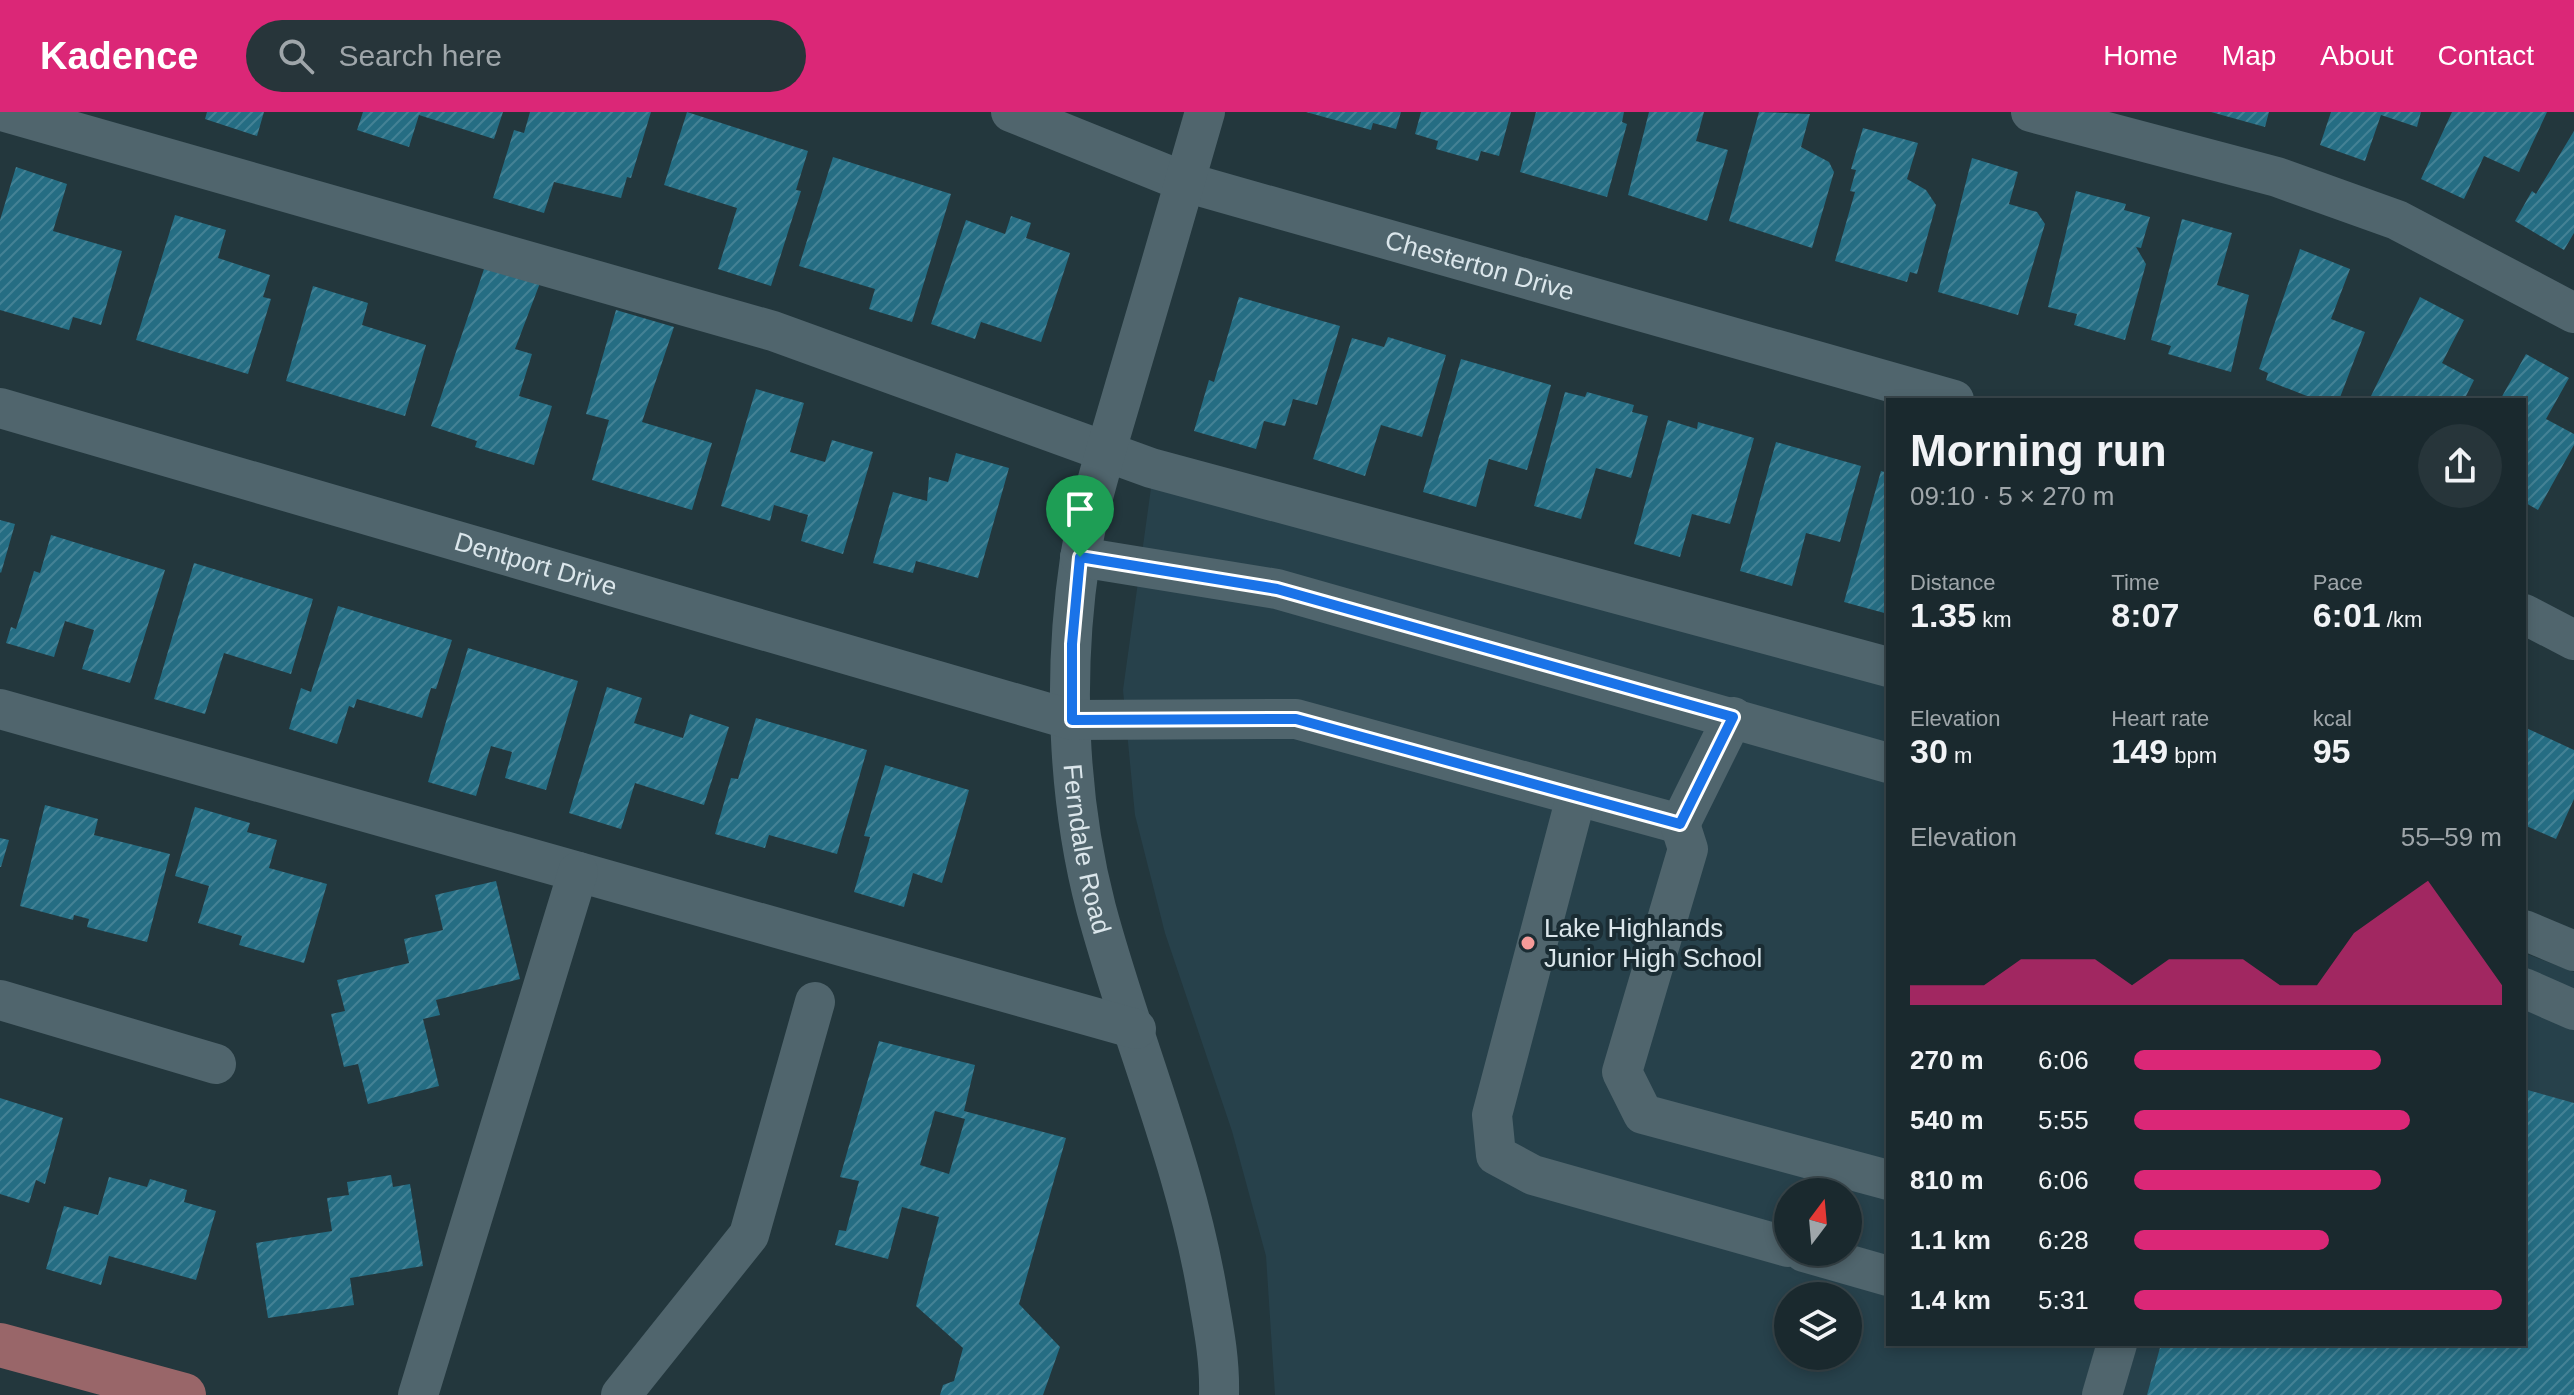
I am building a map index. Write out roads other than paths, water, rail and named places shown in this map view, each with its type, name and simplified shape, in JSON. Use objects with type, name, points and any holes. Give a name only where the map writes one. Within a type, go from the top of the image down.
[{"type":"main road","points":[[0,1345],[184,1395]]},
{"type":"street","points":[[5,112],[773,331],[1106,454],[1886,666]]},
{"type":"street","name":"Chesterton Drive","points":[[1011,112],[1185,182],[1947,398]]},
{"type":"street","name":"Ferndale Road","points":[[1205,112],[1106,454],[1080,557],[1072,644],[1072,720],[1077,814],[1091,881],[1200,1245],[1220,1364],[1219,1395]]},
{"type":"street","points":[[2031,112],[2277,177],[2397,220],[2574,313]]},
{"type":"street","name":"Dentport Drive","points":[[0,408],[1072,720],[1296,719],[1680,824]]},
{"type":"street","points":[[1080,557],[1277,589],[1886,762]]},
{"type":"street","points":[[2526,615],[2574,640]]},
{"type":"street","points":[[0,709],[1136,1029]]},
{"type":"street","points":[[1733,717],[1680,824],[1688,849],[1622,1072],[1643,1114],[1886,1179]]},
{"type":"street","points":[[1576,797],[1492,1115],[1496,1155],[1533,1175],[1774,1243]]},
{"type":"street","points":[[418,1395],[578,872]]},
{"type":"street","points":[[2526,931],[2574,951]]},
{"type":"street","points":[[2526,989],[2574,1010]]},
{"type":"street","points":[[0,1000],[216,1064]]},
{"type":"street","points":[[621,1395],[749,1235],[815,1002]]},
{"type":"street","points":[[1853,1266],[1886,1275]]},
{"type":"street","points":[[2102,1395],[2116,1346]]},
{"type":"place","name":"Lake Highlands Junior High School","points":[[1528,943]]}]
